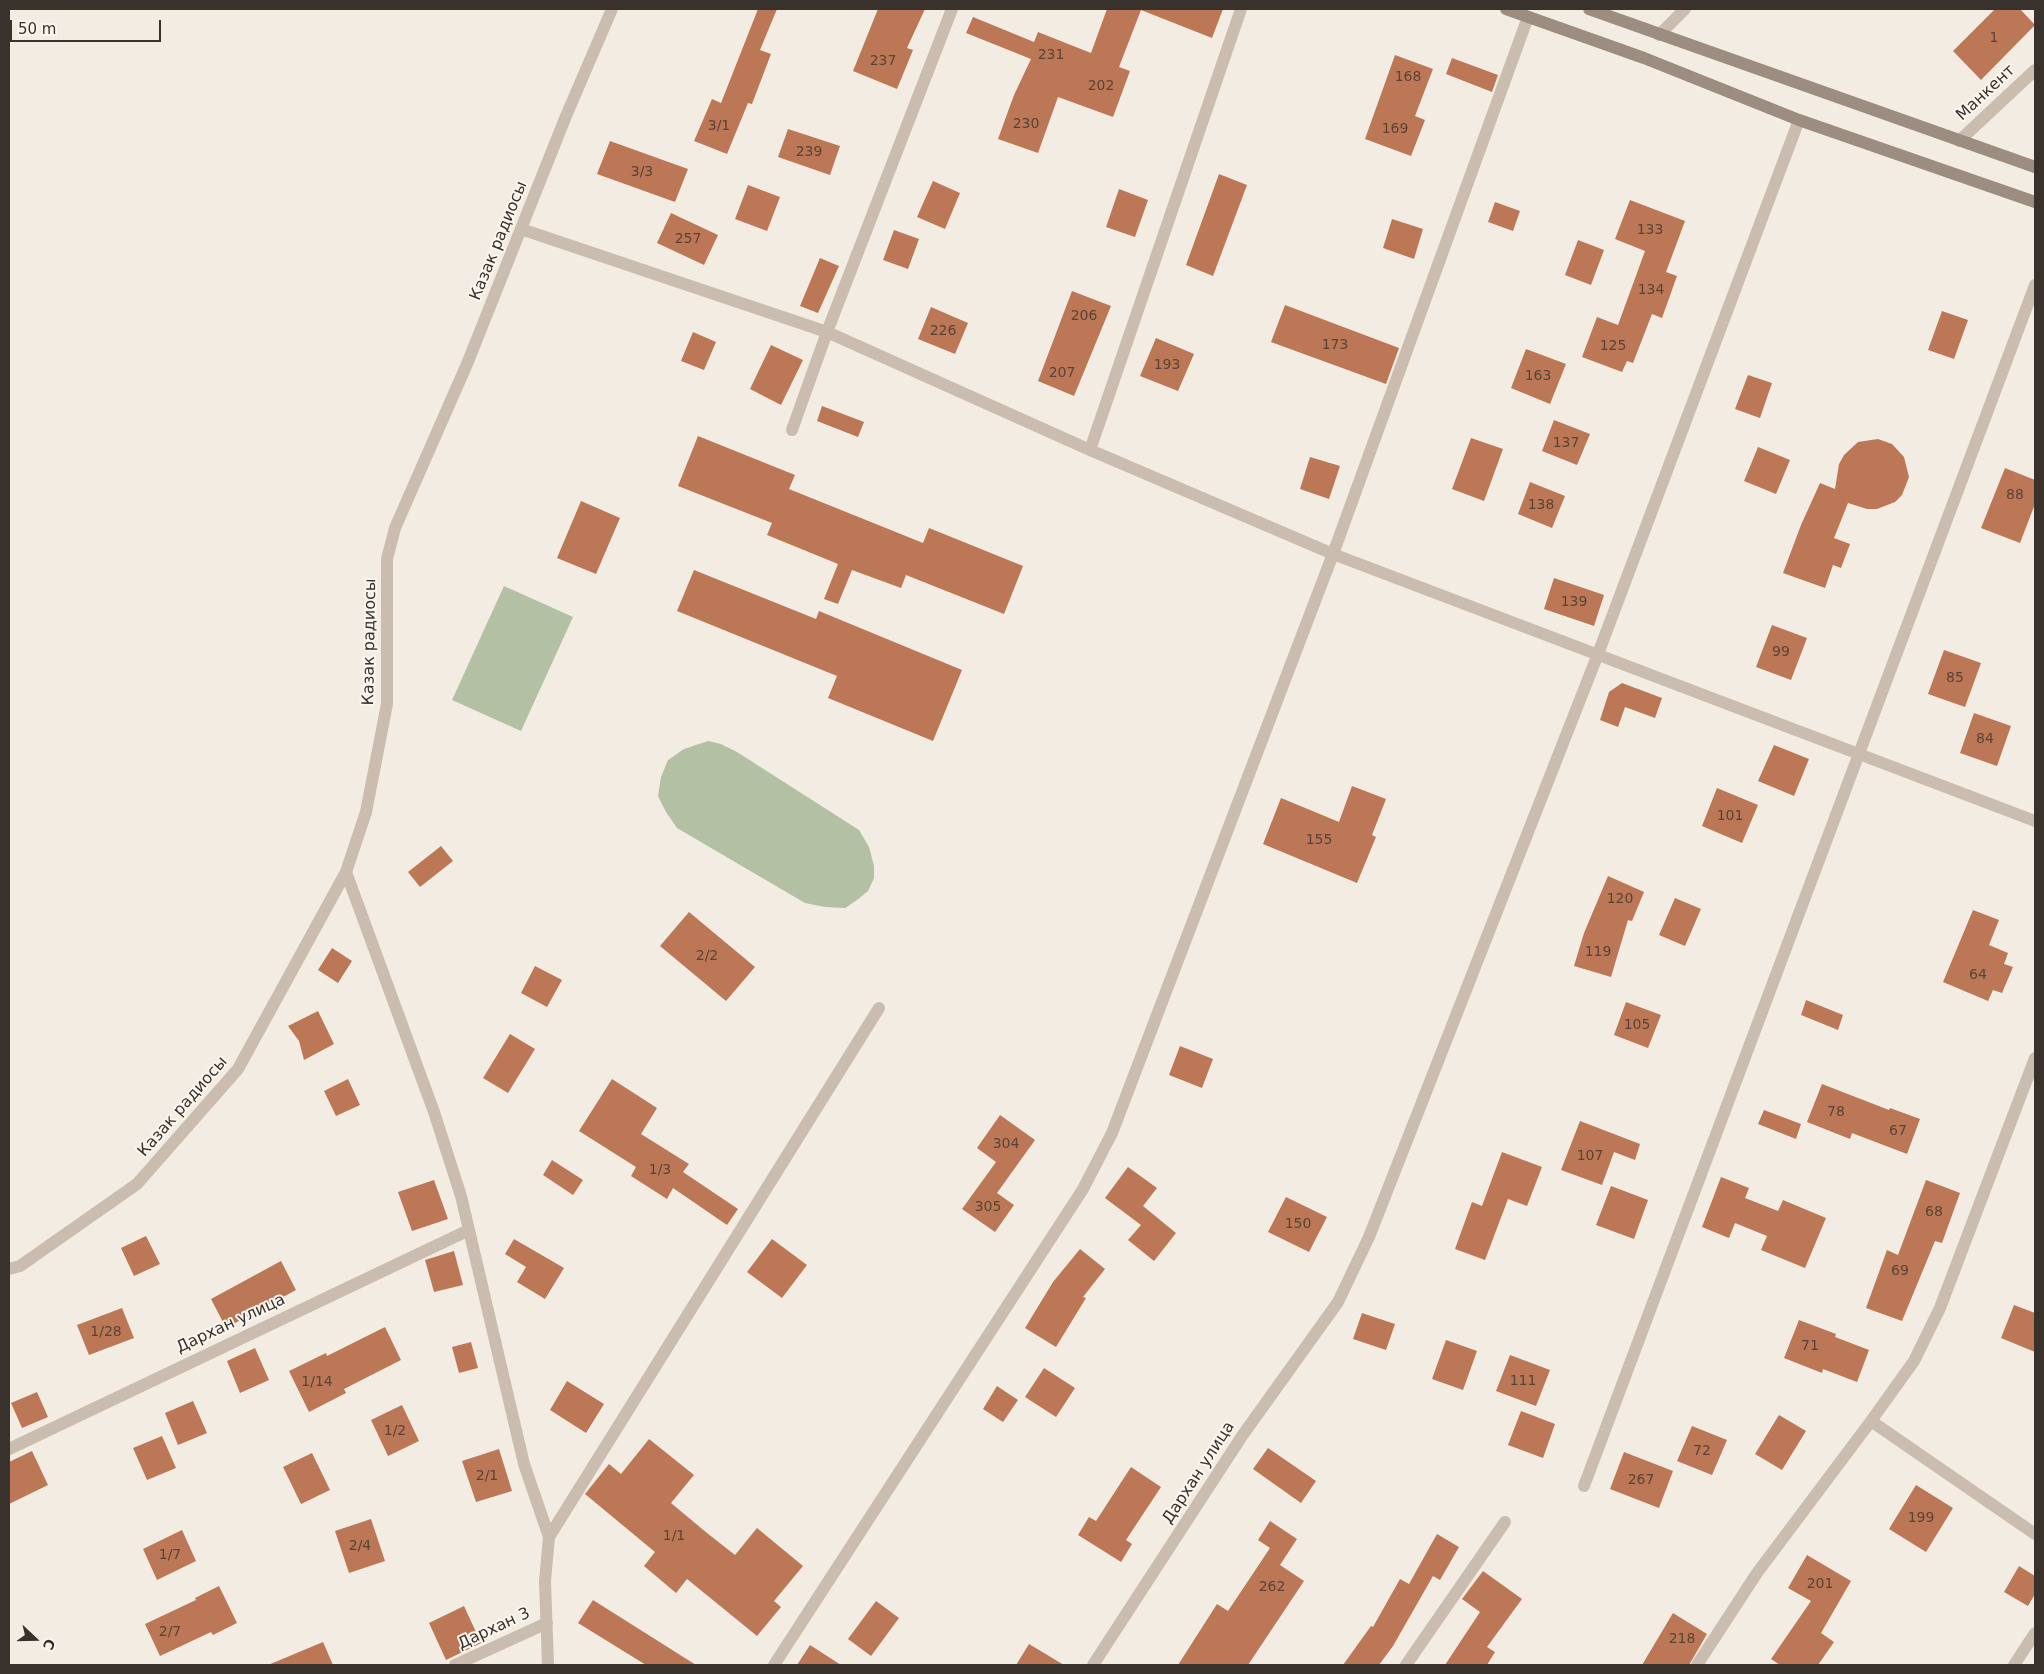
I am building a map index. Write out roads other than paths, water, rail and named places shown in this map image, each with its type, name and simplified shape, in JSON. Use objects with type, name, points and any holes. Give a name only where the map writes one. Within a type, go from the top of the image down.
[{"type":"main road","points":[[1506,9],[1644,58],[1799,120],[2035,202]]},
{"type":"main road","points":[[1589,9],[2035,167]]},
{"type":"street","name":"Казак радиосы","points":[[9,1269],[20,1266],[138,1184],[238,1069],[346,872],[366,812],[387,704],[387,559],[395,528],[467,364],[566,116],[612,9]]},
{"type":"street","points":[[792,430],[827,332],[952,9]]},
{"type":"street","points":[[1090,450],[1241,9]]},
{"type":"street","points":[[1659,35],[1685,9]]},
{"type":"street","points":[[774,1665],[1083,1189],[1112,1133],[1333,554],[1528,16]]},
{"type":"street","name":"Манкент","points":[[1959,140],[2035,70]]},
{"type":"street","name":"Дархан улица","points":[[1093,1665],[1242,1436],[1338,1302],[1369,1237],[1598,654],[1799,120]]},
{"type":"street","points":[[521,229],[827,332],[1090,450],[1333,554],[2035,821]]},
{"type":"street","points":[[1584,1486],[2035,285]]},
{"type":"street","points":[[346,872],[434,1112],[461,1196],[524,1464],[549,1537],[545,1581],[548,1665]]},
{"type":"street","points":[[549,1537],[879,1008]]},
{"type":"street","points":[[1698,1665],[1757,1573],[1914,1361],[1940,1308],[2035,1058]]},
{"type":"street","name":"Дархан улица","points":[[9,1449],[469,1230]]},
{"type":"street","points":[[1871,1421],[2035,1534]]},
{"type":"street","points":[[1406,1665],[1505,1522]]},
{"type":"street","name":"Дархан 3","points":[[455,1665],[546,1623]]},
{"type":"street","points":[[2014,1665],[2035,1633]]}]
